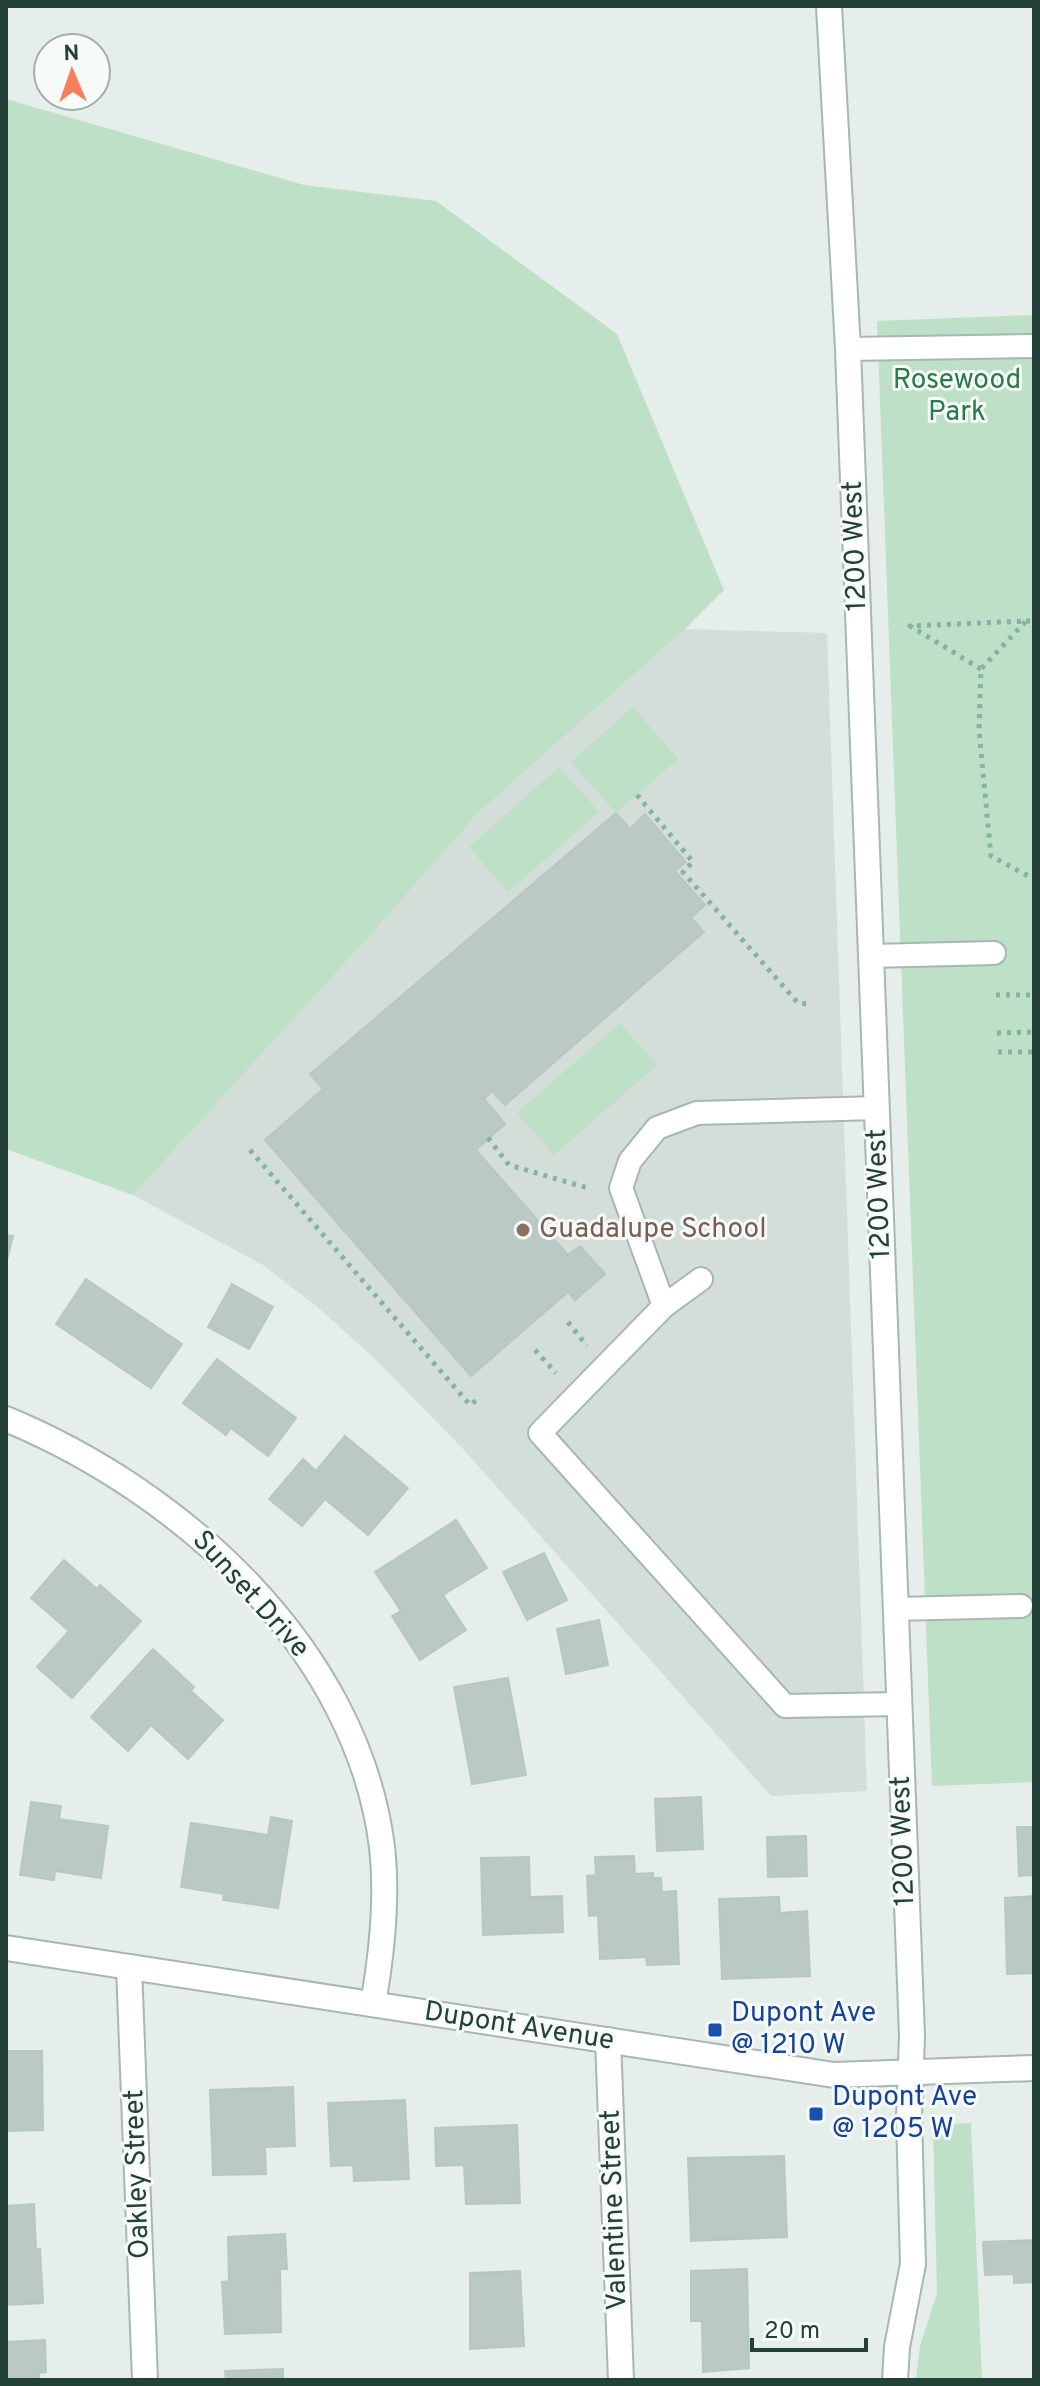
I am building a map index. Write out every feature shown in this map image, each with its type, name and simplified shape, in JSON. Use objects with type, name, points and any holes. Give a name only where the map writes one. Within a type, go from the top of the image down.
[{"type":"street","name":"1200 West","points":[[829,6],[848,349],[912,2036],[909,2117],[913,2264],[897,2347],[895,2380]]},
{"type":"street","name":"Sunset Drive","points":[[6,1419],[88,1459],[191,1528],[242,1578],[310,1659],[334,1700],[352,1740],[381,1846],[384,1911],[380,1967],[373,2004]]},
{"type":"street","name":"Dupont Avenue","points":[[6,1948],[834,2075],[1034,2068]]},
{"type":"street","name":"Oakley Street","points":[[129,1967],[145,2380]]},
{"type":"street","name":"Valentine Street","points":[[608,2040],[621,2380]]},
{"type":"lane","points":[[848,349],[1034,346]]},
{"type":"lane","points":[[871,956],[994,953]]},
{"type":"lane","points":[[664,1306],[621,1188],[630,1161],[657,1128],[697,1113],[877,1108]]},
{"type":"lane","points":[[701,1279],[664,1306],[540,1433],[785,1706],[899,1704]]},
{"type":"lane","points":[[896,1609],[1021,1606]]},
{"type":"path","points":[[1026,621],[981,669],[979,730],[991,856],[1034,879]]},
{"type":"path","points":[[981,669],[907,626],[1034,621]]},
{"type":"path","points":[[637,795],[693,862],[683,872],[798,1003],[808,1004]]},
{"type":"path","points":[[996,995],[1034,995]]},
{"type":"path","points":[[997,1033],[1034,1032]]},
{"type":"path","points":[[998,1052],[1034,1052]]},
{"type":"path","points":[[488,1138],[509,1165],[596,1190]]},
{"type":"path","points":[[250,1150],[470,1405],[478,1399]]},
{"type":"shaded area","name":"Guadalupe School","points":[[685,629],[827,633],[867,1791],[771,1796],[464,1450],[376,1360],[320,1309],[263,1265],[133,1195],[479,812]]},
{"type":"green space","points":[[6,99],[32,107],[32,112],[51,112],[304,185],[436,201],[617,334],[724,590],[685,629],[479,812],[133,1195],[6,1149]]},
{"type":"green space","name":"Rosewood Park","points":[[1034,315],[1034,1782],[932,1786],[877,321]]},
{"type":"green space","points":[[633,707],[678,759],[616,813],[571,762]]},
{"type":"green space","points":[[559,767],[599,812],[508,892],[469,847]]},
{"type":"green space","points":[[620,1023],[657,1065],[554,1155],[517,1113]]},
{"type":"green space","points":[[971,2123],[982,2380],[916,2380],[920,2346],[937,2293],[933,2125]]},
{"type":"building","points":[[616,813],[630,829],[645,814],[686,862],[675,871],[705,905],[691,918],[704,932],[505,1105],[492,1091],[484,1099],[505,1124],[476,1150],[568,1255],[580,1246],[605,1274],[575,1300],[568,1292],[471,1376],[265,1140],[323,1089],[310,1074]]},
{"type":"building","points":[[6,1235],[13,1236],[6,1264]]},
{"type":"building","points":[[86,1279],[182,1344],[151,1388],[56,1324]]},
{"type":"building","points":[[232,1284],[273,1307],[249,1349],[208,1327]]},
{"type":"building","points":[[217,1359],[296,1418],[268,1456],[231,1428],[226,1435],[183,1403]]},
{"type":"building","points":[[345,1436],[408,1488],[368,1535],[325,1499],[302,1526],[269,1499],[303,1459],[316,1471]]},
{"type":"building","points":[[456,1520],[487,1568],[443,1595],[466,1630],[420,1660],[392,1616],[401,1611],[375,1572]]},
{"type":"building","points":[[544,1553],[567,1600],[527,1620],[503,1572]]},
{"type":"building","points":[[64,1560],[97,1589],[100,1585],[141,1621],[72,1698],[37,1667],[69,1631],[31,1598]]},
{"type":"building","points":[[599,1620],[608,1665],[566,1674],[557,1629]]},
{"type":"building","points":[[153,1649],[194,1687],[191,1691],[223,1720],[188,1759],[151,1725],[128,1751],[91,1717]]},
{"type":"building","points":[[508,1678],[526,1775],[472,1784],[454,1687]]},
{"type":"building","points":[[701,1797],[703,1849],[657,1851],[655,1799]]},
{"type":"building","points":[[31,1802],[61,1806],[59,1819],[108,1826],[101,1878],[55,1871],[54,1880],[20,1875]]},
{"type":"building","points":[[271,1817],[292,1821],[278,1908],[223,1900],[224,1894],[181,1887],[191,1823],[268,1835]]},
{"type":"building","points":[[1017,1827],[1034,1827],[1034,1875],[1019,1876]]},
{"type":"building","points":[[806,1836],[807,1876],[768,1877],[767,1837]]},
{"type":"building","points":[[634,1856],[635,1874],[653,1873],[653,1878],[661,1878],[662,1892],[676,1891],[679,1964],[647,1965],[646,1957],[600,1959],[598,1915],[589,1916],[587,1876],[596,1875],[595,1857]]},
{"type":"building","points":[[529,1857],[530,1897],[562,1896],[563,1932],[483,1935],[481,1858]]},
{"type":"building","points":[[1034,1896],[1034,1973],[1007,1974],[1005,1898]]},
{"type":"building","points":[[779,1897],[780,1913],[807,1911],[810,1976],[722,1979],[719,1899]]},
{"type":"building","points":[[6,2051],[42,2051],[43,2130],[6,2131]]},
{"type":"building","points":[[293,2087],[295,2146],[265,2147],[266,2174],[213,2175],[210,2090]]},
{"type":"building","points":[[405,2100],[409,2179],[354,2181],[353,2165],[331,2166],[328,2103]]},
{"type":"building","points":[[517,2125],[520,2203],[466,2204],[464,2165],[436,2166],[435,2128]]},
{"type":"building","points":[[784,2156],[787,2237],[691,2241],[688,2158]]},
{"type":"building","points":[[34,2204],[43,2303],[6,2305],[6,2206]]},
{"type":"building","points":[[285,2234],[287,2269],[280,2269],[281,2332],[225,2334],[222,2282],[229,2281],[228,2237]]},
{"type":"building","points":[[1034,2240],[1034,2282],[1014,2283],[1014,2274],[985,2275],[983,2242]]},
{"type":"building","points":[[747,2269],[749,2368],[703,2372],[702,2321],[691,2321],[691,2271]]},
{"type":"building","points":[[520,2271],[524,2346],[470,2349],[470,2273]]},
{"type":"building","points":[[45,2340],[46,2372],[39,2373],[39,2380],[6,2380],[6,2342]]},
{"type":"building","points":[[283,2369],[283,2380],[226,2380],[225,2371]]},
{"type":"place","name":"Guadalupe School","points":[[523,1230]]},
{"type":"place","name":"Dupont Ave @ 1210 W","points":[[715,2030]]},
{"type":"place","name":"Dupont Ave @ 1205 W","points":[[816,2114]]}]
